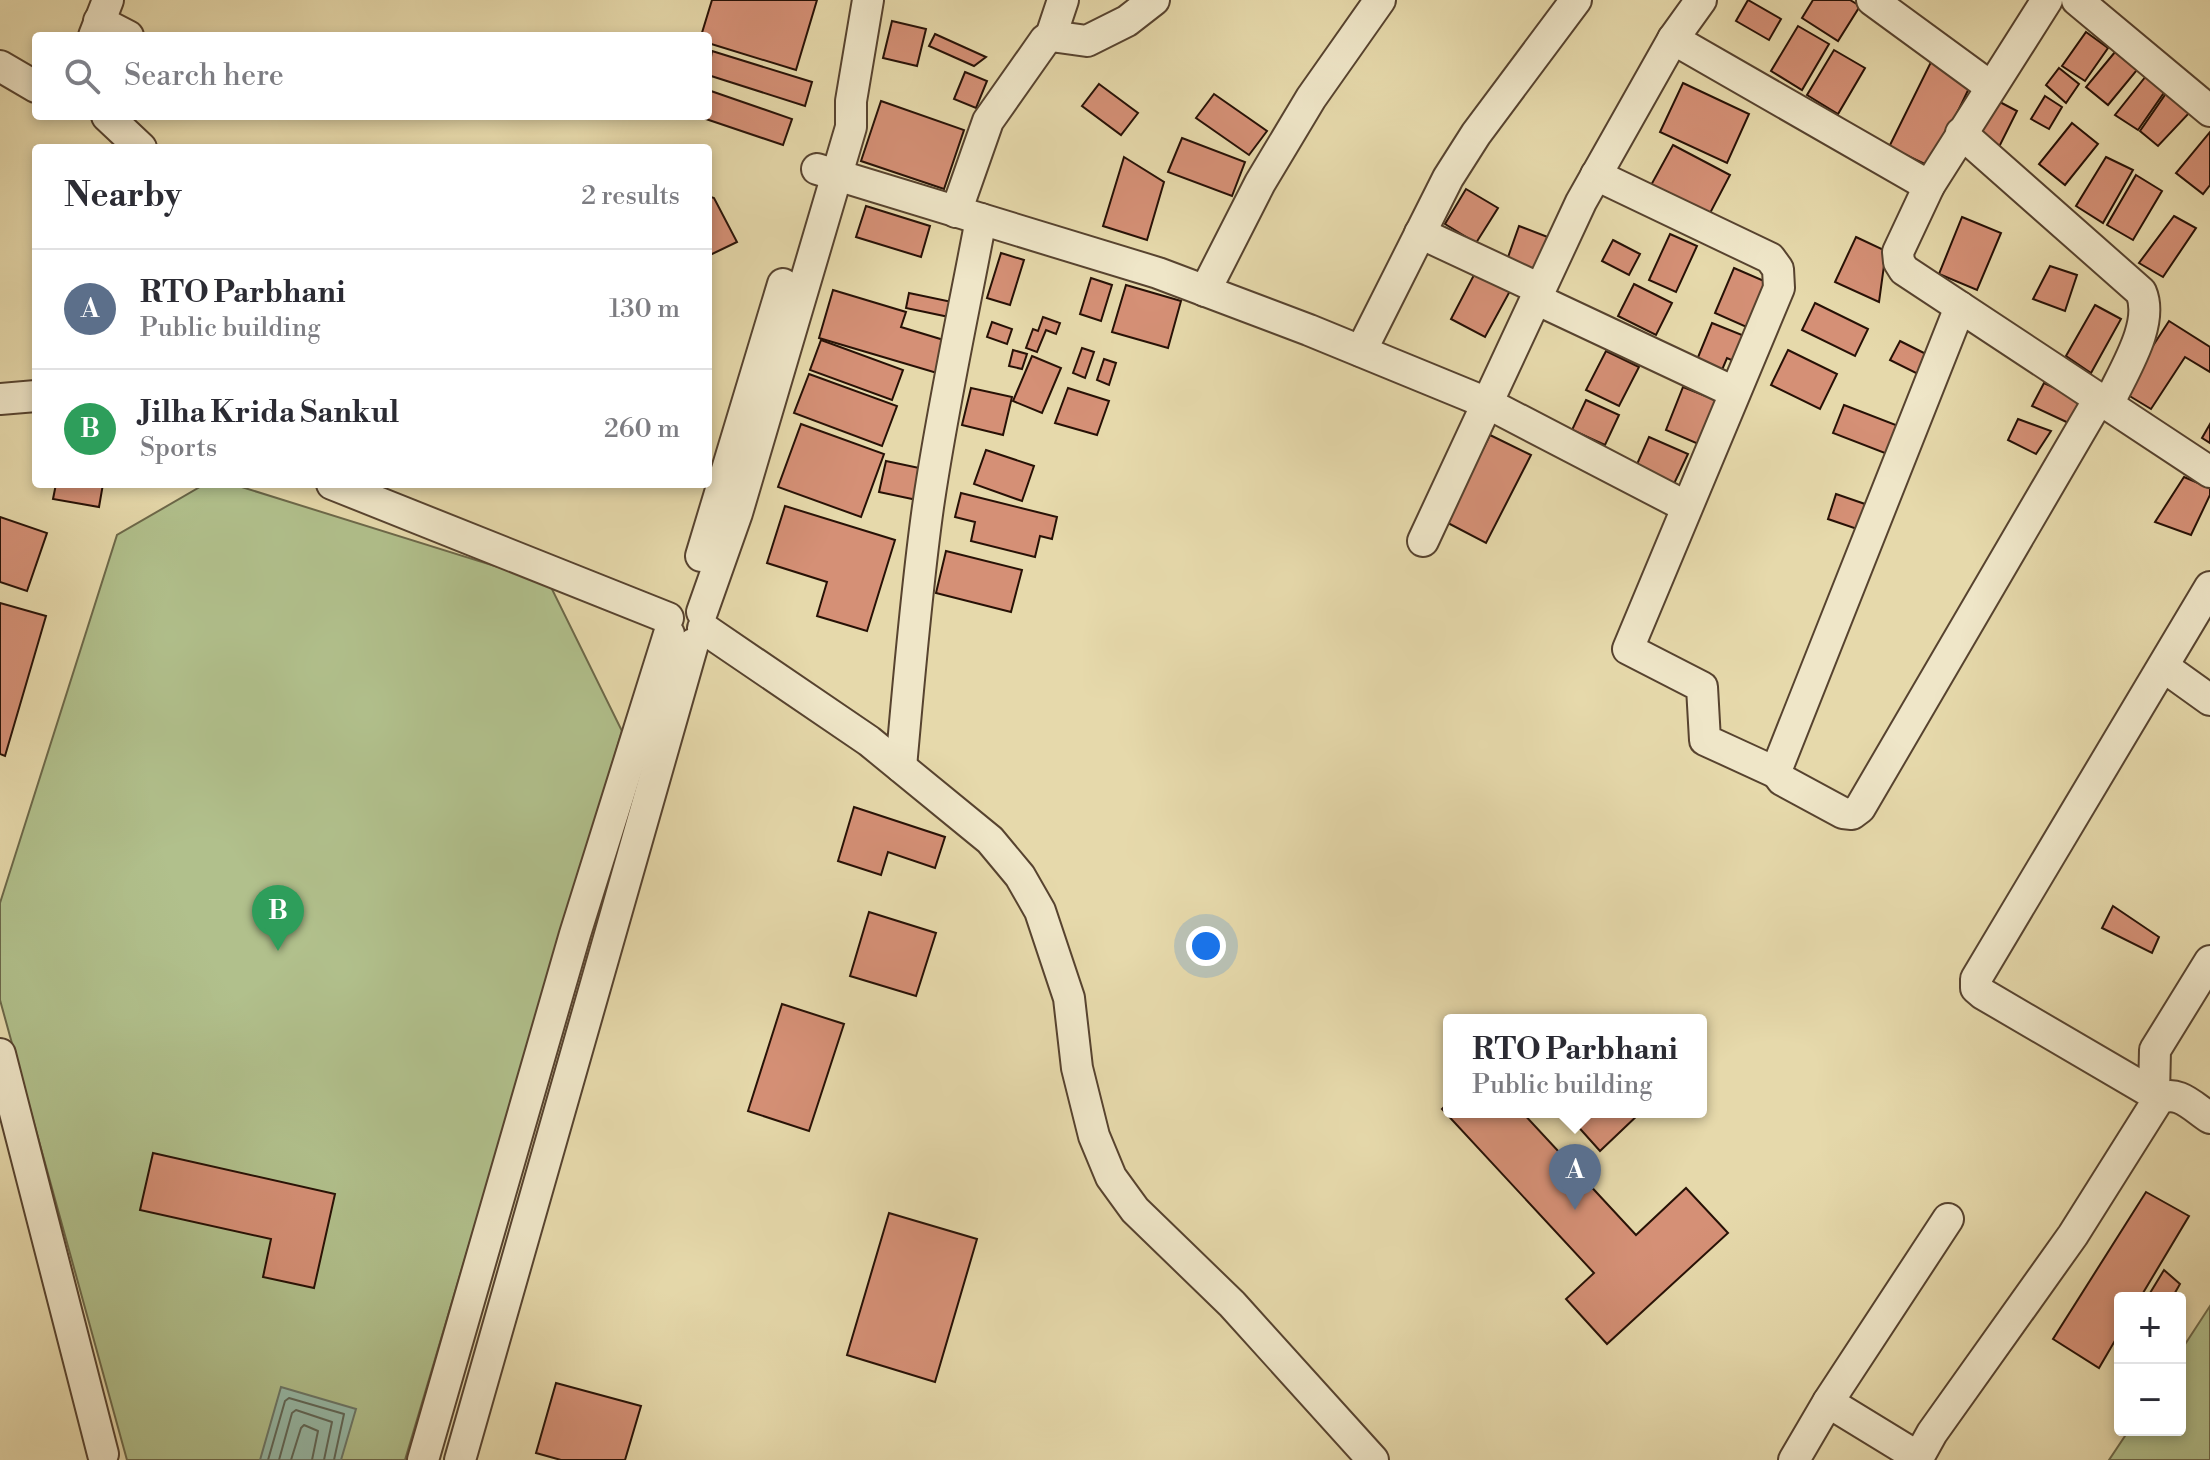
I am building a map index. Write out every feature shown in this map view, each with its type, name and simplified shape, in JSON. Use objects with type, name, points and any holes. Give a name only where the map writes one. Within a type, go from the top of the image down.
[{"type":"street","points":[[460,1460],[687,623],[827,172],[830,130],[851,101],[868,0]]},
{"type":"street","points":[[901,767],[913,627],[928,508],[969,215],[988,121],[1045,40],[1051,36],[1063,0]]},
{"type":"street","points":[[1051,36],[1087,41],[1127,21],[1154,0]]},
{"type":"street","points":[[1205,291],[1260,183],[1311,98],[1380,0]]},
{"type":"street","points":[[1361,351],[1448,178],[1476,134],[1576,0]]},
{"type":"street","points":[[1423,541],[1596,175],[1673,39],[1701,0]]},
{"type":"street","points":[[1872,0],[1991,87]]},
{"type":"street","points":[[2047,0],[1929,186],[1898,252],[1899,262],[1904,270],[2210,472]]},
{"type":"street","points":[[2077,0],[2210,111]]},
{"type":"street","points":[[100,19],[121,32]]},
{"type":"street","points":[[1673,39],[1929,186]]},
{"type":"street","points":[[0,66],[32,85]]},
{"type":"street","points":[[111,120],[137,144]]},
{"type":"street","points":[[1596,175],[1770,258],[1778,269],[1779,288],[1685,506],[1628,649],[1702,687],[1705,740],[1777,773],[1782,780],[1843,813],[1852,814],[1860,808],[2103,402],[2145,324],[2145,302],[2141,292],[1961,133]]},
{"type":"street","points":[[827,172],[1158,273],[1361,351],[1487,403],[1685,506]]},
{"type":"street","points":[[1420,233],[1734,392]]},
{"type":"street","points":[[1777,773],[1960,307]]},
{"type":"street","points":[[0,399],[32,396]]},
{"type":"street","points":[[367,491],[687,623],[869,741],[990,840],[1020,876],[1040,911],[1069,998],[1077,1068],[1094,1136],[1111,1177],[1135,1210],[1232,1304],[1373,1460]]},
{"type":"street","points":[[2210,587],[1976,979],[1976,988],[2156,1097],[2167,1094],[2177,1096],[2210,1118]]},
{"type":"street","points":[[423,1460],[575,934],[687,623]]},
{"type":"street","points":[[2164,667],[2210,700]]},
{"type":"street","points":[[1828,1402],[1918,1459],[2073,1235],[2156,1097],[2155,1050],[2210,961]]},
{"type":"street","points":[[0,1054],[103,1454]]},
{"type":"street","points":[[1794,1460],[1828,1402],[1948,1219]]},
{"type":"street","points":[[453,1358],[487,1368]]},
{"type":"green space","points":[[198,488],[245,488],[549,583],[622,731],[405,1460],[127,1460],[0,1000],[0,903],[117,535]]},
{"type":"green space","points":[[2210,1306],[2210,1460],[2109,1460],[2125,1436],[2186,1436],[2186,1343]]},
{"type":"water","points":[[281,1387],[356,1409],[341,1460],[260,1460]]},
{"type":"building","points":[[712,0],[817,0],[796,70],[712,44],[712,32],[702,32]]},
{"type":"building","points":[[1748,0],[1781,19],[1769,40],[1736,21]]},
{"type":"building","points":[[1813,0],[1850,0],[1860,6],[1838,41],[1802,18]]},
{"type":"building","points":[[892,21],[926,29],[917,66],[883,58]]},
{"type":"building","points":[[1798,26],[1829,44],[1802,90],[1771,71]]},
{"type":"building","points":[[2086,32],[2108,48],[2085,81],[2062,66]]},
{"type":"building","points":[[935,34],[986,57],[974,66],[929,46]]},
{"type":"building","points":[[1834,50],[1865,68],[1838,114],[1807,95]]},
{"type":"building","points":[[712,51],[812,82],[805,106],[712,76]]},
{"type":"building","points":[[2115,52],[2137,70],[2108,105],[2086,87]]},
{"type":"building","points":[[1932,60],[1973,80],[1931,167],[1889,147]]},
{"type":"building","points":[[2059,68],[2079,84],[2066,103],[2046,85]]},
{"type":"building","points":[[2150,71],[2170,84],[2138,130],[2115,115]]},
{"type":"building","points":[[965,72],[987,81],[976,108],[954,99]]},
{"type":"building","points":[[1683,83],[1749,114],[1727,163],[1660,132]]},
{"type":"building","points":[[1099,84],[1138,113],[1121,135],[1082,106]]},
{"type":"building","points":[[712,91],[792,119],[783,145],[709,120],[712,120]]},
{"type":"building","points":[[2167,92],[2192,110],[2158,146],[2140,131]]},
{"type":"building","points":[[1214,94],[1267,131],[1249,155],[1196,118]]},
{"type":"building","points":[[2045,96],[2062,107],[2049,129],[2031,119]]},
{"type":"building","points":[[1994,99],[2017,111],[1999,147],[1976,135]]},
{"type":"building","points":[[881,101],[964,130],[944,189],[861,161]]},
{"type":"building","points":[[2072,123],[2098,144],[2065,185],[2039,164]]},
{"type":"building","points":[[2210,132],[2210,185],[2203,194],[2176,173]]},
{"type":"building","points":[[1182,138],[1245,162],[1232,196],[1168,172]]},
{"type":"building","points":[[1673,145],[1730,175],[1708,217],[1650,187]]},
{"type":"building","points":[[1124,157],[1164,182],[1147,240],[1103,226]]},
{"type":"building","points":[[2106,157],[2133,170],[2103,223],[2076,206]]},
{"type":"building","points":[[2136,175],[2162,191],[2133,240],[2107,225]]},
{"type":"building","points":[[1466,189],[1498,208],[1476,243],[1445,224]]},
{"type":"building","points":[[712,197],[714,198],[737,242],[712,254]]},
{"type":"building","points":[[866,206],[930,226],[921,257],[856,237]]},
{"type":"building","points":[[2174,216],[2196,228],[2163,277],[2139,263]]},
{"type":"building","points":[[1962,217],[2001,233],[1977,290],[1939,274]]},
{"type":"building","points":[[1519,226],[1553,239],[1540,273],[1507,260]]},
{"type":"building","points":[[1670,234],[1697,246],[1676,292],[1649,280]]},
{"type":"building","points":[[1856,237],[1886,251],[1879,302],[1835,282]]},
{"type":"building","points":[[1613,240],[1640,254],[1629,275],[1602,261]]},
{"type":"building","points":[[1001,253],[1024,260],[1010,305],[987,298]]},
{"type":"building","points":[[2050,266],[2077,275],[2065,311],[2033,299]]},
{"type":"building","points":[[1734,268],[1771,284],[1751,329],[1715,313]]},
{"type":"building","points":[[1475,273],[1510,291],[1485,337],[1451,319]]},
{"type":"building","points":[[1091,278],[1112,285],[1101,321],[1080,314]]},
{"type":"building","points":[[1634,284],[1672,303],[1656,335],[1618,316]]},
{"type":"building","points":[[1126,285],[1181,301],[1168,348],[1112,332]]},
{"type":"building","points":[[833,290],[906,312],[901,327],[947,341],[937,373],[819,338]]},
{"type":"building","points":[[909,293],[952,302],[949,317],[906,308]]},
{"type":"building","points":[[1815,303],[1868,329],[1855,356],[1802,330]]},
{"type":"building","points":[[2095,305],[2121,319],[2091,373],[2066,356]]},
{"type":"building","points":[[1043,317],[1060,323],[1056,334],[1046,330],[1037,352],[1026,348],[1033,329],[1038,331]]},
{"type":"building","points":[[2169,321],[2210,347],[2210,372],[2185,357],[2151,409],[2123,392]]},
{"type":"building","points":[[992,322],[1012,329],[1007,344],[987,337]]},
{"type":"building","points":[[1712,323],[1747,337],[1736,362],[1727,358],[1719,377],[1694,367]]},
{"type":"building","points":[[821,340],[903,370],[892,400],[810,370]]},
{"type":"building","points":[[1900,341],[1934,358],[1924,377],[1890,360]]},
{"type":"building","points":[[1082,348],[1094,352],[1085,378],[1073,373]]},
{"type":"building","points":[[1013,350],[1027,354],[1022,369],[1009,366]]},
{"type":"building","points":[[1788,350],[1837,374],[1820,409],[1771,385]]},
{"type":"building","points":[[1606,351],[1639,367],[1619,406],[1586,390]]},
{"type":"building","points":[[1032,356],[1061,368],[1042,413],[1013,401]]},
{"type":"building","points":[[1104,359],[1116,363],[1109,385],[1097,380]]},
{"type":"building","points":[[809,374],[897,406],[882,446],[794,413]]},
{"type":"building","points":[[2044,383],[2081,400],[2073,425],[2032,406]]},
{"type":"building","points":[[1683,387],[1721,402],[1703,446],[1666,430]]},
{"type":"building","points":[[971,388],[1012,397],[1003,435],[962,425]]},
{"type":"building","points":[[1068,388],[1109,401],[1097,435],[1055,423]]},
{"type":"building","points":[[1586,400],[1619,415],[1605,445],[1572,430]]},
{"type":"building","points":[[1844,405],[1901,427],[1890,455],[1833,433]]},
{"type":"building","points":[[2018,419],[2051,431],[2036,454],[2008,440]]},
{"type":"building","points":[[801,424],[884,454],[861,517],[778,487]]},
{"type":"building","points":[[2210,424],[2210,443],[2202,438]]},
{"type":"building","points":[[1490,435],[1531,455],[1486,543],[1446,522]]},
{"type":"building","points":[[1649,437],[1688,454],[1672,488],[1634,471]]},
{"type":"building","points":[[986,450],[1034,466],[1022,501],[974,484]]},
{"type":"building","points":[[886,461],[924,469],[917,500],[879,492]]},
{"type":"building","points":[[2184,477],[2210,488],[2210,495],[2191,535],[2155,522]]},
{"type":"building","points":[[55,488],[102,488],[99,507],[53,499]]},
{"type":"building","points":[[961,493],[1057,517],[1052,539],[1040,536],[1035,557],[971,541],[975,522],[955,517]]},
{"type":"building","points":[[1836,494],[1865,504],[1860,530],[1828,519]]},
{"type":"building","points":[[785,506],[895,540],[867,631],[817,616],[827,582],[767,563]]},
{"type":"building","points":[[0,517],[47,533],[27,591],[0,582]]},
{"type":"building","points":[[946,551],[1022,570],[1011,612],[936,593]]},
{"type":"building","points":[[0,603],[46,616],[5,756],[0,754]]},
{"type":"building","points":[[854,807],[945,837],[935,868],[888,852],[881,875],[838,861]]},
{"type":"building","points":[[2113,906],[2159,937],[2152,953],[2102,928]]},
{"type":"building","points":[[869,912],[936,933],[916,996],[850,976]]},
{"type":"building","points":[[782,1004],[844,1024],[809,1131],[748,1111]]},
{"type":"building","points":[[1450,1118],[1528,1118],[1636,1235],[1686,1188],[1728,1233],[1607,1344],[1566,1299],[1594,1273]]},
{"type":"building","points":[[1570,1118],[1635,1118],[1600,1151]]},
{"type":"building","points":[[153,1153],[335,1194],[314,1288],[263,1277],[271,1239],[140,1210]]},
{"type":"building","points":[[2146,1192],[2189,1216],[2144,1292],[2114,1292],[2114,1342],[2099,1368],[2053,1339]]},
{"type":"building","points":[[889,1213],[977,1239],[935,1382],[847,1355]]},
{"type":"building","points":[[2164,1270],[2180,1284],[2175,1292],[2151,1292]]},
{"type":"building","points":[[556,1383],[641,1406],[625,1460],[561,1460],[536,1453]]},
{"type":"place","name":"Jilha Krida Sankul","points":[[278,951]]},
{"type":"place","name":"RTO Parbhani","points":[[1575,1210]]}]
